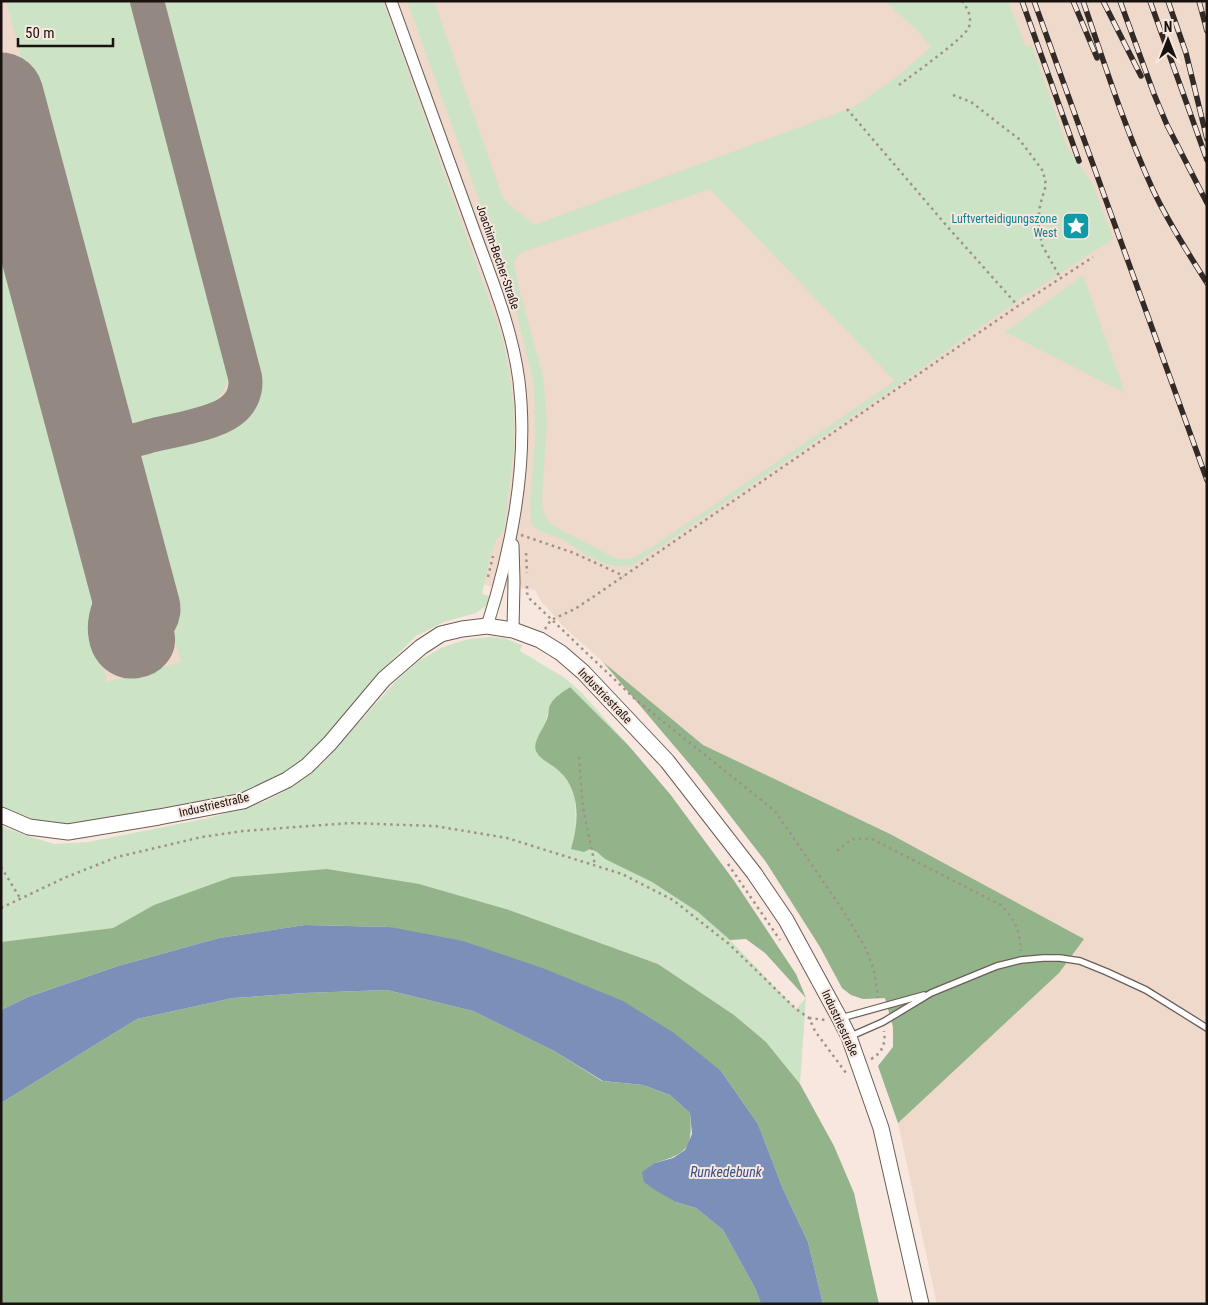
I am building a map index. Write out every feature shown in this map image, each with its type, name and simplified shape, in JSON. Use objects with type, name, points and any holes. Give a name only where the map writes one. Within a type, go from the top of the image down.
[{"type":"street","name":"Joachim-Becher-Straße","points":[[391,1],[487,267],[506,324],[519,380],[521,446],[512,533],[497,595],[487,626]]},
{"type":"street","name":"Joachim-Becher-Straße","points":[[512,533],[513,630]]},
{"type":"street","name":"Industriestraße","points":[[1,815],[29,827],[68,832],[151,819],[243,800],[287,780],[307,766],[330,743],[384,679],[421,647],[441,634],[487,626],[513,630],[540,640],[561,653],[583,672],[668,761],[754,873],[786,920],[849,1037],[881,1128],[921,1304]]},
{"type":"lane","points":[[840,1019],[880,1006],[931,993],[997,966],[1022,960],[1060,958],[1080,961],[1146,990],[1207,1028]]},
{"type":"lane","points":[[849,1037],[883,1022],[931,993]]},
{"type":"path","points":[[899,86],[957,42],[966,32],[969,26],[970,14],[962,1]]},
{"type":"path","points":[[953,95],[971,102],[1019,139],[1043,171],[1046,185],[1040,205],[1038,222],[1042,245],[1061,279]]},
{"type":"path","points":[[848,109],[946,225],[1018,306]]},
{"type":"path","points":[[551,620],[575,609],[1018,306],[1093,257]]},
{"type":"path","points":[[512,533],[574,554],[624,576]]},
{"type":"path","points":[[530,599],[636,699],[775,812],[844,912],[866,949],[874,970],[880,1006]]},
{"type":"path","points":[[579,757],[583,808],[595,865]]},
{"type":"path","points":[[1,908],[64,878],[117,857],[168,844],[243,831],[341,824],[399,824],[469,831],[507,838],[622,874],[673,900],[728,944],[796,1009],[809,1018],[815,1031],[847,1075]]},
{"type":"path","points":[[837,851],[852,838],[872,839],[1001,905],[1014,920],[1020,937],[1022,960]]},
{"type":"path","points":[[725,860],[783,944]]},
{"type":"path","points":[[1,867],[20,898]]},
{"type":"path","points":[[821,1012],[824,1020]]},
{"type":"path","points":[[843,1067],[870,1059],[881,1052],[885,1038],[883,1022]]},
{"type":"shaded area","points":[[1,1],[1207,1],[1207,1304],[937,1304],[898,1123],[878,1066],[893,1047],[893,1027],[885,998],[863,999],[851,995],[842,988],[820,947],[766,862],[698,774],[603,662],[564,627],[541,601],[535,590],[482,585],[1,794]]},
{"type":"green space","points":[[6,1],[135,1],[229,354],[227,380],[223,390],[210,405],[200,410],[167,421],[144,424],[129,421],[115,410]]},
{"type":"green space","points":[[157,1],[383,1],[502,337],[514,411],[514,447],[504,529],[496,540],[489,560],[482,594],[490,596],[487,605],[476,613],[444,622],[416,636],[387,665],[350,711],[314,750],[281,776],[238,796],[65,825],[29,820],[1,808],[1,210],[103,593],[93,625],[107,682],[181,662],[135,492],[136,472],[142,458],[153,449],[167,443],[216,430],[237,421],[245,415],[255,390],[255,374],[250,350]]},
{"type":"green space","points":[[407,1],[434,1],[503,199],[534,225],[854,107],[899,75],[931,47],[915,28],[884,1],[1008,1],[1026,47],[1032,46],[1067,147],[1093,185],[1113,239],[1019,300],[635,564],[616,566],[598,561],[565,541],[539,530],[531,524],[530,501],[535,441],[534,386],[515,306]],"holes":[[[710,189],[895,381],[648,550],[629,559],[617,559],[552,525],[544,512],[542,498],[547,421],[543,377],[514,264],[517,256],[522,252]]]},
{"type":"green space","points":[[1083,275],[1125,393],[1005,332]]},
{"type":"green space","points":[[489,637],[504,638],[522,645],[520,651],[565,678],[582,693],[629,746],[570,687],[555,698],[550,705],[543,731],[536,741],[545,760],[560,771],[575,793],[576,834],[590,849],[598,852],[605,859],[652,882],[698,912],[730,940],[796,1009],[806,998],[800,1084],[766,1042],[734,1015],[658,964],[509,910],[154,905],[113,928],[1,942],[1,826],[54,844],[88,842],[209,818],[264,802],[287,790],[322,764],[397,680],[419,661],[441,648],[455,643]]},
{"type":"green space","points":[[603,662],[703,745],[890,834],[1084,939],[1059,973],[898,1123],[878,1066],[893,1047],[893,1027],[885,998],[863,999],[851,995],[842,988],[820,947],[766,862],[698,774]]},
{"type":"green space","points":[[570,687],[629,746],[670,794],[735,882],[796,974],[806,998],[765,953],[746,939],[730,940],[698,912],[652,882],[605,859],[597,852],[590,849],[584,852],[571,849],[577,818],[575,798],[566,779],[559,771],[540,757],[535,747],[548,717],[550,705],[556,697]]},
{"type":"green space","points":[[327,869],[419,884],[509,910],[658,964],[734,1015],[766,1042],[800,1084],[834,1146],[854,1193],[879,1304],[823,1304],[808,1242],[783,1189],[758,1124],[721,1071],[390,927],[305,925],[219,938],[118,966],[28,997],[1,1010],[1,942],[113,928],[154,905],[232,877]]},
{"type":"green space","points":[[387,990],[473,1011],[554,1051],[602,1081],[643,1085],[670,1095],[690,1113],[689,1142],[675,1156],[655,1163],[676,1202],[696,1208],[723,1230],[755,1288],[761,1304],[1,1304],[1,1103],[137,1019],[233,998]]},
{"type":"water","name":"Runkedebunk","points":[[305,925],[390,927],[463,941],[545,969],[623,1001],[674,1033],[721,1071],[758,1124],[783,1189],[808,1242],[823,1304],[761,1304],[755,1288],[723,1230],[696,1208],[676,1202],[644,1182],[642,1172],[655,1163],[673,1158],[685,1150],[692,1134],[690,1113],[670,1095],[643,1085],[603,1081],[554,1051],[473,1011],[387,990],[233,998],[137,1019],[1,1103],[1,1010],[28,997],[118,966],[219,938]]},
{"type":"taxiway","points":[[86,412],[95,427],[104,436],[118,440],[134,440],[194,426],[224,416],[238,404],[243,396],[245,387],[245,377],[147,1]]},
{"type":"taxiway","points":[[114,521],[104,482],[105,475],[111,458],[128,441]]},
{"type":"taxiway","points":[[124,558],[122,575],[106,617],[105,632],[109,647],[116,656],[126,661],[146,658],[158,644],[155,629],[138,609]]},
{"type":"runway","points":[[1,95],[138,609]]},
{"type":"railway","points":[[1022,1],[1079,161]]},
{"type":"railway","points":[[1034,1],[1207,480]]},
{"type":"railway","points":[[1073,1],[1097,58]]},
{"type":"railway","points":[[1083,1],[1133,144],[1153,190],[1178,237],[1207,283]]},
{"type":"railway","points":[[1103,1],[1141,76]]},
{"type":"railway","points":[[1120,1],[1167,125],[1207,203]]},
{"type":"railway","points":[[1150,1],[1207,160]]},
{"type":"railway","points":[[1168,1],[1186,53],[1207,139]]},
{"type":"railway","points":[[1199,1],[1207,31]]},
{"type":"place","name":"Luftverteidigungszone West","points":[[1076,226]]}]
